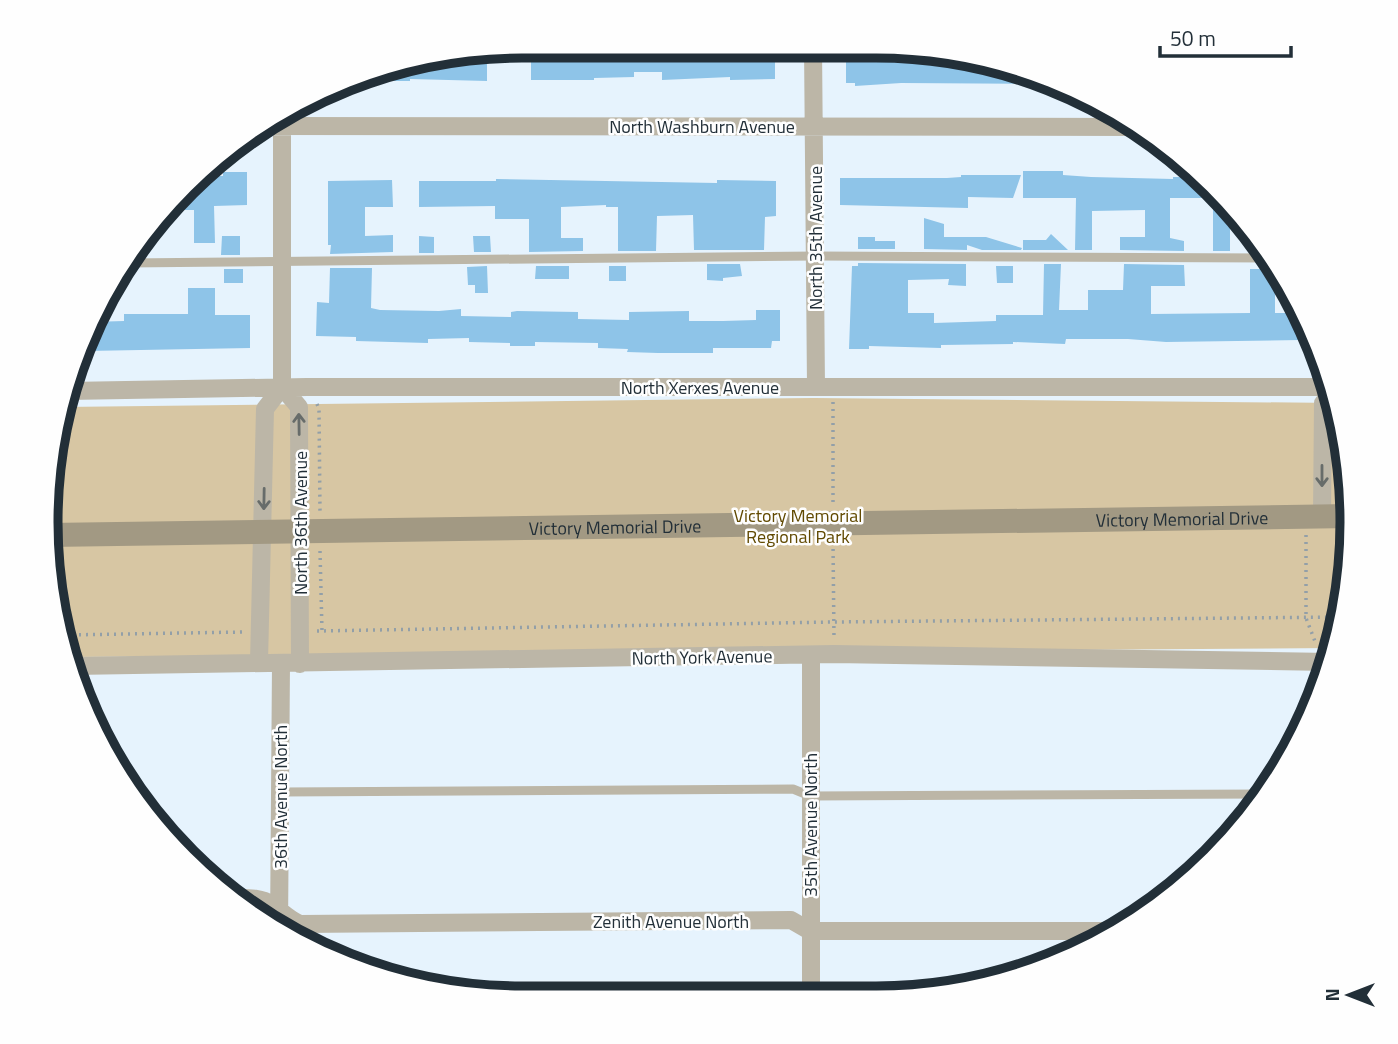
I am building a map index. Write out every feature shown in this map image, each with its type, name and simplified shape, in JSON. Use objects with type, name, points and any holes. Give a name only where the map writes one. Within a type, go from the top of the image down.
[{"type":"street","name":"North 35th Avenue","points":[[813,58],[816,387]]},
{"type":"street","name":"North Washburn Avenue","points":[[294,118],[814,126],[1119,127]]},
{"type":"street","points":[[282,125],[282,387]]},
{"type":"street","name":"North Xerxes Avenue","points":[[77,391],[282,387],[1320,387]]},
{"type":"street","name":"North 36th Avenue","points":[[259,663],[265,409],[282,387],[299,407],[314,531],[300,631],[300,664]]},
{"type":"street","points":[[1314,521],[1324,402]]},
{"type":"street","name":"Victory Memorial Drive","points":[[58,535],[1314,521],[1340,518]]},
{"type":"street","name":"North York Avenue","points":[[81,666],[834,654],[1319,662]]},
{"type":"street","name":"35th Avenue North","points":[[811,655],[811,986]]},
{"type":"street","name":"36th Avenue North","points":[[279,917],[281,663]]},
{"type":"street","name":"Zenith Avenue North","points":[[250,898],[272,904],[290,920],[300,924],[791,920],[810,931],[1094,931]]},
{"type":"lane","points":[[137,263],[816,256],[1258,258]]},
{"type":"lane","points":[[281,792],[793,789],[810,796],[1252,794]]},
{"type":"path","points":[[833,396],[833,512]]},
{"type":"path","points":[[315,399],[319,410],[314,531],[322,631]]},
{"type":"path","points":[[1314,521],[1306,618],[1321,652]]},
{"type":"path","points":[[833,534],[834,654]]},
{"type":"path","points":[[300,631],[1330,617]]},
{"type":"path","points":[[72,635],[261,631]]},
{"type":"green space","name":"Victory Memorial Regional Park","points":[[814,398],[1324,403],[1336,461],[1339,492],[1336,583],[1322,648],[78,657],[62,583],[58,522],[62,461],[73,407]]},
{"type":"building","points":[[531,58],[775,58],[775,79],[730,80],[730,77],[662,80],[662,72],[634,72],[634,77],[531,80]]},
{"type":"building","points":[[846,58],[876,58],[967,67],[1030,84],[901,83],[855,86],[855,83],[846,83]]},
{"type":"building","points":[[487,59],[487,81],[377,81],[431,67]]},
{"type":"building","points":[[1023,171],[1063,171],[1063,175],[1091,177],[1181,177],[1181,172],[1208,198],[1170,198],[1170,238],[1184,241],[1184,251],[1120,250],[1120,237],[1145,237],[1145,210],[1092,211],[1092,250],[1075,250],[1076,198],[1023,198]]},
{"type":"building","points":[[223,172],[247,172],[247,205],[214,206],[215,243],[194,243],[194,210],[179,210],[213,176],[223,176]]},
{"type":"building","points":[[961,175],[1021,175],[1013,198],[968,197],[968,208],[840,205],[840,178],[947,178]]},
{"type":"building","points":[[496,179],[717,183],[717,180],[776,181],[776,216],[765,217],[764,250],[694,250],[693,215],[657,216],[656,251],[618,251],[618,207],[561,207],[561,238],[583,238],[583,251],[529,252],[529,219],[495,219],[495,206],[419,207],[419,181]]},
{"type":"building","points":[[392,180],[393,207],[365,207],[365,236],[393,235],[393,252],[330,254],[328,181]]},
{"type":"building","points":[[1213,203],[1230,222],[1230,251],[1213,251]]},
{"type":"building","points":[[924,218],[944,224],[944,237],[986,237],[1022,248],[982,250],[967,245],[967,250],[924,249]]},
{"type":"building","points":[[1051,234],[1068,250],[1023,250],[1023,240],[1046,240]]},
{"type":"building","points":[[222,236],[240,236],[240,255],[221,255]]},
{"type":"building","points":[[419,236],[434,237],[434,253],[419,253]]},
{"type":"building","points":[[473,236],[490,236],[491,252],[474,252]]},
{"type":"building","points":[[858,237],[875,237],[875,241],[895,241],[895,249],[858,249]]},
{"type":"building","points":[[858,263],[966,264],[966,286],[948,285],[949,279],[908,280],[908,313],[934,313],[934,323],[996,321],[996,315],[1043,315],[1044,264],[1061,264],[1059,310],[1088,310],[1088,290],[1123,290],[1124,264],[1184,265],[1185,286],[1151,286],[1151,314],[1250,313],[1250,269],[1263,269],[1263,266],[1275,285],[1275,313],[1290,313],[1300,334],[1300,340],[1166,342],[1066,339],[1065,344],[1013,342],[941,345],[941,348],[869,346],[869,349],[849,349],[852,266],[858,266]]},
{"type":"building","points":[[707,264],[740,264],[742,276],[723,278],[723,281],[707,280]]},
{"type":"building","points":[[487,266],[488,293],[475,293],[475,285],[468,285],[467,267]]},
{"type":"building","points":[[536,266],[569,266],[569,279],[535,279]]},
{"type":"building","points":[[609,266],[626,266],[626,281],[609,281]]},
{"type":"building","points":[[996,266],[1013,266],[1013,283],[997,283]]},
{"type":"building","points":[[330,268],[372,268],[371,308],[380,310],[461,309],[461,316],[511,317],[511,312],[517,311],[578,312],[578,319],[629,320],[629,312],[689,311],[689,321],[723,321],[756,320],[756,310],[780,310],[780,341],[772,341],[771,348],[713,348],[713,353],[658,353],[598,348],[598,343],[535,342],[535,346],[510,346],[510,343],[469,342],[469,338],[428,339],[428,343],[356,341],[356,337],[316,336],[317,302],[329,303]]},
{"type":"building","points":[[224,269],[243,269],[243,283],[224,283]]},
{"type":"building","points":[[188,288],[215,288],[215,315],[250,315],[250,348],[90,351],[104,322],[124,321],[124,314],[188,314]]}]
